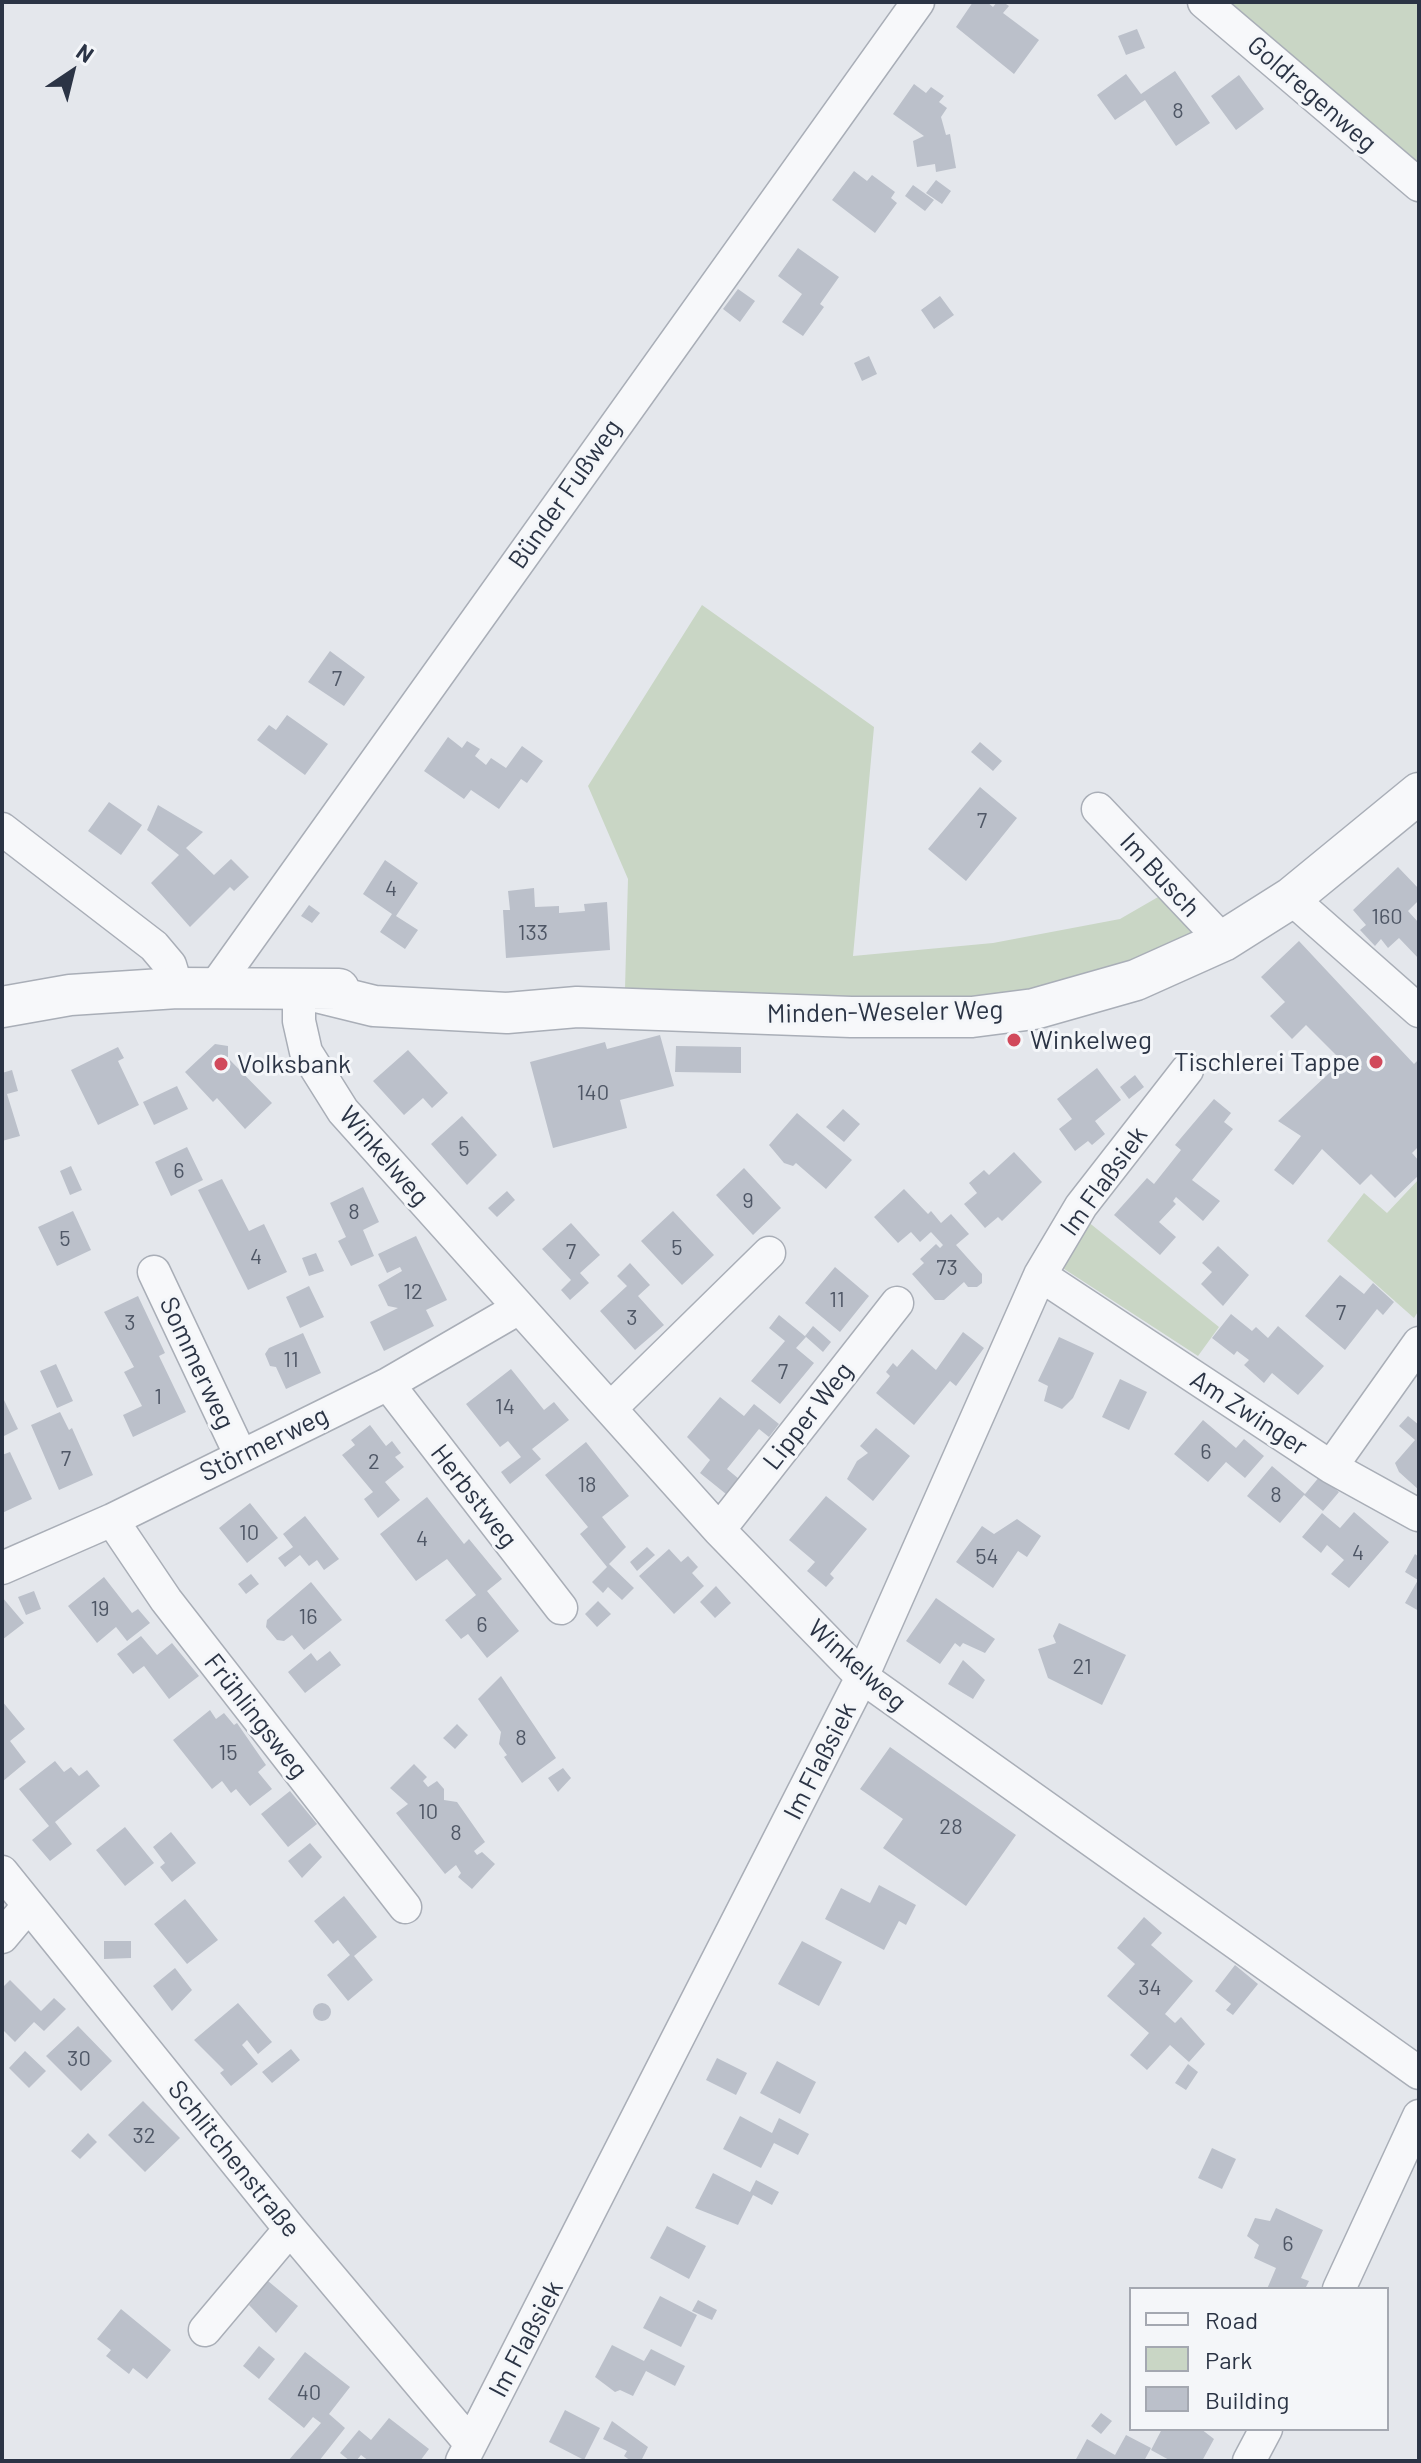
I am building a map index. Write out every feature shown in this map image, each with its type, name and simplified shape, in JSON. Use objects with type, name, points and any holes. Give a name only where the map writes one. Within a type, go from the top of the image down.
[{"type":"street","name":"Bünder Fußweg","points":[[196,988],[918,2]]},
{"type":"street","name":"Goldregenweg","points":[[1204,2],[1419,185]]},
{"type":"street","name":"Minden-Weseler Weg","points":[[2,1007],[70,995],[196,988],[306,991],[405,984],[577,1007],[851,1017],[972,1017],[1034,1009],[1136,980],[1223,941],[1291,898],[1419,793]]},
{"type":"street","name":"Im Busch","points":[[1098,809],[1223,941]]},
{"type":"street","points":[[2,829],[154,946],[196,988]]},
{"type":"street","points":[[1291,898],[1419,1011]]},
{"type":"street","name":"Winkelweg","points":[[306,991],[301,1036],[322,1083],[343,1111],[719,1530],[862,1677],[933,1731],[1419,2073]]},
{"type":"street","name":"Im Flaßsiek","points":[[466,2452],[523,2347],[862,1677],[1040,1275],[1081,1206],[1187,1070]]},
{"type":"street","points":[[611,1408],[769,1253]]},
{"type":"street","name":"Sommerweg","points":[[154,1272],[240,1454]]},
{"type":"street","name":"Am Zwinger","points":[[1040,1275],[1331,1467],[1419,1343]]},
{"type":"street","name":"Lipper Weg","points":[[719,1530],[897,1303]]},
{"type":"street","name":"Störmerweg","points":[[2,1568],[112,1520],[240,1454],[388,1384],[519,1308]]},
{"type":"street","name":"Herbstweg","points":[[388,1384],[561,1608]]},
{"type":"street","points":[[1331,1467],[1418,1515]]},
{"type":"street","name":"Frühlingsweg","points":[[112,1520],[166,1600],[405,1907]]},
{"type":"street","name":"Schlitchenstraße","points":[[2,1872],[466,2452]]},
{"type":"street","points":[[2,1937],[28,1906]]},
{"type":"street","points":[[1340,2287],[1419,2116]]},
{"type":"street","points":[[205,2330],[290,2229]]},
{"type":"street","points":[[1249,2461],[1265,2431]]},
{"type":"green space","points":[[1229,2],[1419,2],[1419,169]]},
{"type":"green space","points":[[702,605],[874,727],[853,956],[993,943],[1120,919],[1165,893],[1202,934],[1061,988],[967,1002],[849,1002],[625,989],[628,879],[588,786]]},
{"type":"green space","points":[[1419,1179],[1419,1310],[1414,1318],[1327,1241],[1364,1193],[1387,1213]]},
{"type":"green space","points":[[1087,1221],[1219,1327],[1198,1356],[1055,1263]]},
{"type":"building","points":[[973,2],[987,2],[993,7],[997,2],[1003,2],[1009,6],[1003,13],[1039,40],[1014,74],[956,27]]},
{"type":"building","points":[[1137,29],[1145,48],[1126,55],[1118,36]]},
{"type":"building","points":[[1175,71],[1210,123],[1176,146],[1145,100],[1115,120],[1097,95],[1126,74],[1141,94]]},
{"type":"building","points":[[1239,75],[1264,109],[1236,130],[1211,96]]},
{"type":"building","points":[[914,84],[926,93],[931,87],[944,96],[939,102],[947,108],[941,117],[946,135],[950,134],[956,168],[936,172],[935,164],[917,167],[913,141],[924,136],[893,114]]},
{"type":"building","points":[[854,171],[867,181],[872,175],[895,192],[891,198],[897,203],[875,233],[832,200]]},
{"type":"building","points":[[936,180],[951,191],[942,204],[926,193]]},
{"type":"building","points":[[913,185],[934,200],[925,211],[905,196]]},
{"type":"building","points":[[798,248],[839,277],[820,304],[824,307],[803,336],[782,322],[802,294],[778,276]]},
{"type":"building","points":[[738,289],[755,301],[740,322],[723,309]]},
{"type":"building","points":[[940,296],[954,315],[934,329],[921,310]]},
{"type":"building","points":[[869,356],[877,374],[862,381],[854,363]]},
{"type":"building","points":[[330,651],[365,677],[344,706],[308,682]]},
{"type":"building","points":[[287,715],[328,744],[305,775],[257,740],[269,725],[276,730]]},
{"type":"building","points":[[448,737],[462,748],[467,741],[480,749],[475,756],[486,765],[491,758],[506,768],[522,746],[543,761],[527,783],[521,779],[499,809],[471,790],[464,799],[424,771]]},
{"type":"building","points":[[980,742],[1002,761],[993,771],[971,752]]},
{"type":"building","points":[[980,787],[1017,818],[966,881],[928,849]]},
{"type":"building","points":[[109,802],[142,825],[121,855],[88,831]]},
{"type":"building","points":[[158,805],[203,832],[186,848],[214,875],[231,859],[249,877],[234,891],[230,887],[190,927],[151,883],[179,855],[147,830]]},
{"type":"building","points":[[385,860],[418,883],[396,916],[418,930],[405,949],[380,932],[392,914],[363,894]]},
{"type":"building","points":[[1398,867],[1419,889],[1419,900],[1408,911],[1419,923],[1419,959],[1399,938],[1388,948],[1381,939],[1375,946],[1360,930],[1366,925],[1353,910]]},
{"type":"building","points":[[534,888],[535,907],[559,906],[559,913],[585,911],[584,904],[607,902],[610,950],[506,958],[503,910],[510,910],[508,891]]},
{"type":"building","points":[[309,905],[320,913],[312,923],[301,916]]},
{"type":"building","points":[[1299,941],[1414,1064],[1419,1059],[1419,1146],[1412,1153],[1419,1161],[1419,1175],[1395,1198],[1371,1174],[1360,1185],[1322,1149],[1293,1185],[1274,1170],[1301,1136],[1278,1121],[1342,1061],[1306,1025],[1292,1039],[1270,1016],[1285,1002],[1261,977]]},
{"type":"building","points":[[660,1035],[674,1086],[620,1100],[627,1128],[553,1148],[530,1062],[605,1042],[607,1049]]},
{"type":"building","points":[[215,1044],[228,1046],[228,1058],[272,1103],[245,1129],[217,1098],[213,1102],[185,1072]]},
{"type":"building","points":[[676,1046],[741,1047],[741,1073],[675,1072]]},
{"type":"building","points":[[118,1047],[124,1058],[118,1061],[139,1105],[98,1125],[71,1070]]},
{"type":"building","points":[[408,1050],[448,1093],[432,1108],[423,1098],[404,1115],[373,1081]]},
{"type":"building","points":[[1097,1068],[1121,1100],[1095,1121],[1105,1134],[1092,1145],[1088,1141],[1075,1151],[1059,1129],[1072,1119],[1057,1099]]},
{"type":"building","points":[[12,1070],[18,1091],[7,1094],[20,1136],[2,1141],[2,1073]]},
{"type":"building","points":[[1135,1075],[1144,1087],[1129,1099],[1120,1087]]},
{"type":"building","points":[[177,1086],[188,1109],[154,1125],[143,1102]]},
{"type":"building","points":[[1214,1099],[1231,1113],[1224,1122],[1233,1129],[1192,1180],[1220,1201],[1203,1221],[1176,1197],[1173,1201],[1176,1204],[1159,1222],[1176,1237],[1160,1255],[1114,1215],[1147,1178],[1154,1184],[1181,1150],[1175,1145]]},
{"type":"building","points":[[843,1109],[860,1124],[844,1142],[826,1127]]},
{"type":"building","points":[[797,1113],[852,1160],[826,1189],[796,1163],[793,1166],[784,1163],[769,1145]]},
{"type":"building","points":[[462,1116],[497,1155],[467,1185],[431,1144]]},
{"type":"building","points":[[187,1147],[203,1180],[171,1196],[155,1162]]},
{"type":"building","points":[[1014,1152],[1042,1182],[1002,1221],[998,1217],[985,1228],[964,1204],[977,1193],[969,1183],[984,1170],[989,1175]]},
{"type":"building","points":[[71,1166],[82,1190],[70,1195],[60,1171]]},
{"type":"building","points":[[744,1168],[781,1208],[753,1235],[716,1195]]},
{"type":"building","points":[[222,1179],[249,1231],[264,1224],[287,1272],[248,1290],[198,1190]]},
{"type":"building","points":[[363,1187],[379,1222],[363,1230],[374,1256],[351,1266],[338,1241],[346,1237],[330,1203]]},
{"type":"building","points":[[904,1189],[941,1223],[951,1214],[969,1234],[956,1245],[982,1274],[982,1283],[977,1287],[968,1287],[964,1282],[944,1300],[935,1300],[912,1274],[924,1263],[920,1259],[936,1244],[940,1248],[943,1245],[931,1232],[920,1242],[911,1232],[898,1243],[874,1217]]},
{"type":"building","points":[[507,1191],[515,1200],[497,1217],[488,1208]]},
{"type":"building","points":[[73,1211],[91,1250],[57,1266],[38,1227]]},
{"type":"building","points":[[673,1211],[714,1255],[682,1285],[641,1241]]},
{"type":"building","points":[[571,1223],[600,1255],[580,1273],[589,1283],[570,1300],[561,1290],[571,1280],[542,1249]]},
{"type":"building","points":[[416,1236],[447,1300],[426,1310],[434,1326],[384,1351],[370,1322],[398,1308],[388,1306],[378,1285],[402,1271],[400,1267],[387,1273],[378,1254]]},
{"type":"building","points":[[1218,1246],[1249,1275],[1223,1306],[1201,1284],[1212,1272],[1202,1263]]},
{"type":"building","points":[[316,1253],[324,1271],[309,1276],[302,1258]]},
{"type":"building","points":[[630,1263],[650,1285],[638,1296],[664,1325],[635,1350],[600,1311],[627,1286],[617,1276]]},
{"type":"building","points":[[835,1267],[869,1296],[840,1332],[805,1303]]},
{"type":"building","points":[[1340,1275],[1364,1294],[1373,1283],[1394,1302],[1383,1315],[1377,1309],[1345,1350],[1305,1316]]},
{"type":"building","points":[[309,1286],[324,1317],[300,1328],[286,1297]]},
{"type":"building","points":[[138,1296],[165,1353],[159,1356],[186,1412],[133,1437],[123,1415],[142,1406],[124,1372],[134,1367],[104,1312]]},
{"type":"building","points":[[1231,1314],[1252,1331],[1256,1327],[1268,1338],[1278,1326],[1324,1366],[1298,1395],[1272,1373],[1264,1383],[1244,1365],[1249,1360],[1237,1351],[1234,1355],[1212,1338]]},
{"type":"building","points":[[779,1315],[806,1337],[796,1348],[814,1363],[780,1404],[751,1381],[785,1341],[769,1328]]},
{"type":"building","points":[[813,1326],[831,1342],[823,1352],[805,1336]]},
{"type":"building","points":[[963,1332],[984,1348],[956,1386],[950,1381],[914,1425],[876,1393],[890,1376],[886,1372],[893,1363],[897,1367],[912,1349],[936,1370]]},
{"type":"building","points":[[303,1333],[321,1373],[286,1389],[276,1367],[270,1366],[265,1354],[269,1348]]},
{"type":"building","points":[[1059,1337],[1094,1353],[1073,1398],[1062,1409],[1044,1401],[1048,1386],[1038,1381]]},
{"type":"building","points":[[56,1364],[73,1401],[57,1408],[40,1371]]},
{"type":"building","points":[[511,1369],[544,1410],[554,1402],[569,1420],[532,1449],[541,1459],[510,1484],[501,1472],[521,1457],[508,1441],[500,1447],[466,1404]]},
{"type":"building","points":[[1120,1379],[1147,1392],[1129,1430],[1102,1417]]},
{"type":"building","points":[[720,1397],[744,1416],[754,1404],[779,1424],[769,1437],[759,1429],[727,1469],[739,1479],[726,1494],[700,1473],[710,1460],[687,1437]]},
{"type":"building","points":[[2,1401],[18,1429],[2,1437]]},
{"type":"building","points":[[60,1412],[69,1430],[72,1428],[93,1475],[59,1490],[31,1425]]},
{"type":"building","points":[[1408,1416],[1419,1425],[1419,1490],[1399,1472],[1395,1463],[1415,1440],[1399,1426]]},
{"type":"building","points":[[1203,1420],[1236,1448],[1244,1439],[1264,1456],[1245,1478],[1226,1462],[1208,1482],[1174,1454]]},
{"type":"building","points":[[370,1425],[386,1446],[392,1441],[401,1453],[395,1457],[404,1467],[385,1482],[400,1500],[378,1518],[364,1499],[373,1492],[342,1455],[355,1445],[351,1440]]},
{"type":"building","points":[[876,1428],[910,1456],[873,1501],[847,1479],[857,1461],[868,1453],[860,1446]]},
{"type":"building","points":[[586,1442],[629,1496],[602,1517],[626,1547],[609,1564],[634,1588],[622,1600],[608,1587],[603,1593],[592,1582],[607,1567],[580,1534],[588,1527],[545,1475]]},
{"type":"building","points":[[10,1452],[32,1499],[2,1513],[2,1455]]},
{"type":"building","points":[[1272,1466],[1305,1494],[1320,1476],[1339,1492],[1323,1511],[1304,1495],[1280,1523],[1247,1496]]},
{"type":"building","points":[[826,1496],[867,1529],[830,1574],[834,1578],[826,1587],[807,1571],[815,1562],[789,1540]]},
{"type":"building","points":[[427,1497],[464,1544],[469,1539],[502,1579],[487,1591],[519,1631],[487,1658],[468,1634],[461,1639],[445,1620],[476,1595],[447,1559],[416,1581],[380,1534]]},
{"type":"building","points":[[250,1503],[278,1538],[247,1563],[219,1528]]},
{"type":"building","points":[[1354,1512],[1389,1542],[1349,1588],[1331,1574],[1344,1560],[1327,1545],[1321,1553],[1302,1537],[1322,1513],[1340,1528]]},
{"type":"building","points":[[305,1516],[339,1559],[324,1570],[317,1560],[309,1566],[300,1555],[285,1567],[278,1558],[293,1547],[283,1534]]},
{"type":"building","points":[[1017,1519],[1041,1536],[1027,1557],[1018,1551],[993,1588],[956,1562],[982,1526],[994,1534]]},
{"type":"building","points":[[647,1547],[655,1555],[637,1571],[630,1562]]},
{"type":"building","points":[[669,1549],[681,1562],[688,1556],[698,1567],[692,1573],[704,1586],[674,1614],[639,1576]]},
{"type":"building","points":[[1415,1554],[1419,1557],[1419,1611],[1405,1603],[1418,1580],[1405,1572]]},
{"type":"building","points":[[251,1574],[259,1584],[246,1594],[238,1584]]},
{"type":"building","points":[[104,1577],[132,1613],[138,1609],[150,1623],[127,1641],[116,1627],[97,1643],[68,1606]]},
{"type":"building","points":[[311,1582],[342,1620],[304,1650],[292,1635],[284,1641],[277,1640],[266,1627],[267,1620]]},
{"type":"building","points":[[716,1586],[731,1603],[715,1618],[700,1602]]},
{"type":"building","points":[[34,1591],[41,1609],[26,1615],[18,1597]]},
{"type":"building","points":[[2,1597],[24,1623],[2,1640]]},
{"type":"building","points":[[936,1598],[995,1639],[985,1653],[963,1643],[960,1647],[955,1643],[940,1664],[906,1641]]},
{"type":"building","points":[[598,1601],[611,1614],[597,1627],[585,1614]]},
{"type":"building","points":[[1059,1623],[1126,1655],[1102,1705],[1048,1678],[1038,1649],[1056,1643],[1053,1636]]},
{"type":"building","points":[[141,1636],[157,1655],[172,1643],[199,1676],[169,1699],[144,1666],[133,1674],[117,1654]]},
{"type":"building","points":[[330,1651],[341,1665],[305,1693],[288,1672],[311,1653],[317,1661]]},
{"type":"building","points":[[963,1660],[985,1680],[973,1699],[948,1684]]},
{"type":"building","points":[[501,1676],[556,1758],[522,1783],[504,1757],[507,1755],[499,1744],[501,1732],[478,1699]]},
{"type":"building","points":[[2,1701],[25,1729],[10,1741],[26,1762],[2,1782]]},
{"type":"building","points":[[210,1710],[216,1719],[224,1713],[234,1725],[237,1723],[266,1765],[258,1772],[272,1789],[250,1806],[236,1789],[231,1793],[222,1781],[212,1789],[173,1740]]},
{"type":"building","points":[[457,1724],[468,1735],[455,1749],[443,1738]]},
{"type":"building","points":[[890,1747],[1016,1835],[966,1906],[883,1848],[903,1819],[860,1789]]},
{"type":"building","points":[[55,1761],[64,1772],[71,1767],[79,1776],[87,1770],[100,1786],[55,1822],[72,1844],[50,1861],[32,1840],[49,1826],[19,1789]]},
{"type":"building","points":[[414,1764],[427,1777],[423,1781],[428,1787],[437,1781],[444,1789],[444,1800],[457,1802],[485,1842],[474,1851],[477,1855],[482,1852],[495,1864],[472,1889],[458,1877],[461,1873],[456,1865],[445,1874],[396,1813],[408,1804],[390,1788]]},
{"type":"building","points":[[563,1768],[571,1778],[558,1792],[548,1778]]},
{"type":"building","points":[[290,1791],[317,1824],[288,1847],[261,1814]]},
{"type":"building","points":[[125,1827],[154,1863],[125,1886],[96,1850]]},
{"type":"building","points":[[171,1832],[196,1863],[172,1882],[160,1867],[165,1863],[153,1847]]},
{"type":"building","points":[[310,1843],[322,1857],[302,1878],[288,1861]]},
{"type":"building","points":[[879,1885],[916,1905],[906,1925],[899,1921],[884,1950],[825,1919],[841,1888],[870,1903]]},
{"type":"building","points":[[344,1896],[377,1937],[354,1956],[373,1980],[348,2001],[327,1975],[350,1955],[338,1940],[333,1944],[314,1921]]},
{"type":"building","points":[[185,1899],[218,1940],[187,1964],[154,1924]]},
{"type":"building","points":[[1144,1917],[1162,1933],[1151,1945],[1193,1981],[1165,2014],[1175,2023],[1181,2017],[1205,2044],[1189,2062],[1170,2045],[1147,2070],[1130,2055],[1149,2033],[1107,1996],[1135,1964],[1117,1948]]},
{"type":"building","points":[[104,1941],[131,1941],[131,1958],[104,1959]]},
{"type":"building","points":[[802,1941],[842,1962],[819,2006],[778,1984]]},
{"type":"building","points":[[1235,1965],[1258,1984],[1233,2015],[1226,2010],[1231,2004],[1215,1991]]},
{"type":"building","points":[[175,1968],[192,1990],[172,2011],[153,1986]]},
{"type":"building","points":[[10,1980],[41,2011],[54,1998],[66,2009],[44,2031],[34,2022],[15,2042],[2,2029],[2,1988]]},
{"type":"building","points":[[238,2003],[272,2042],[258,2054],[247,2040],[242,2045],[258,2064],[231,2086],[220,2073],[224,2070],[194,2040]]},
{"type":"building","points":[[322,2003],[331,2012],[322,2021],[313,2012]]},
{"type":"building","points":[[78,2026],[112,2061],[81,2091],[46,2056]]},
{"type":"building","points":[[291,2049],[300,2060],[272,2083],[262,2072]]},
{"type":"building","points":[[25,2051],[46,2071],[29,2088],[9,2068]]},
{"type":"building","points":[[717,2058],[747,2073],[736,2095],[706,2080]]},
{"type":"building","points":[[777,2061],[816,2082],[800,2114],[760,2093]]},
{"type":"building","points":[[1188,2064],[1198,2072],[1186,2090],[1175,2083]]},
{"type":"building","points":[[143,2101],[180,2138],[145,2172],[108,2135]]},
{"type":"building","points":[[740,2116],[772,2133],[779,2118],[809,2134],[798,2155],[774,2143],[761,2168],[723,2149]]},
{"type":"building","points":[[88,2133],[97,2142],[80,2159],[71,2151]]},
{"type":"building","points":[[1212,2148],[1236,2159],[1222,2189],[1198,2178]]},
{"type":"building","points":[[713,2173],[750,2192],[756,2180],[779,2192],[772,2205],[753,2195],[738,2225],[695,2208]]},
{"type":"building","points":[[1276,2208],[1323,2230],[1301,2278],[1309,2281],[1306,2287],[1268,2287],[1276,2268],[1254,2258],[1259,2245],[1247,2236],[1255,2218],[1270,2221]]},
{"type":"building","points":[[667,2226],[706,2246],[689,2279],[650,2258]]},
{"type":"building","points":[[268,2281],[298,2306],[276,2333],[249,2305]]},
{"type":"building","points":[[660,2296],[697,2315],[681,2347],[643,2328]]},
{"type":"building","points":[[698,2300],[717,2310],[712,2320],[692,2311]]},
{"type":"building","points":[[121,2309],[171,2350],[147,2379],[133,2368],[129,2374],[106,2356],[111,2350],[97,2339]]},
{"type":"building","points":[[612,2345],[644,2361],[651,2349],[685,2366],[675,2386],[646,2371],[633,2396],[620,2390],[615,2392],[595,2377]]},
{"type":"building","points":[[259,2346],[275,2359],[259,2379],[243,2366]]},
{"type":"building","points":[[305,2352],[350,2387],[329,2414],[345,2428],[319,2461],[288,2461],[321,2423],[313,2417],[304,2428],[268,2399]]},
{"type":"building","points":[[565,2410],[600,2428],[584,2460],[549,2442]]},
{"type":"building","points":[[1101,2413],[1112,2421],[1101,2434],[1091,2426]]},
{"type":"building","points":[[389,2418],[429,2449],[420,2461],[369,2461],[361,2455],[356,2461],[350,2461],[340,2453],[359,2430],[371,2440]]},
{"type":"building","points":[[612,2421],[648,2447],[641,2461],[631,2461],[624,2456],[627,2451],[603,2439]]},
{"type":"building","points":[[1161,2431],[1204,2431],[1214,2439],[1202,2461],[1171,2461],[1151,2450]]},
{"type":"building","points":[[1126,2435],[1151,2448],[1144,2461],[1075,2461],[1087,2439],[1115,2455]]},
{"type":"place","name":"Winkelweg","points":[[1014,1040]]},
{"type":"place","name":"Tischlerei Tappe","points":[[1376,1062]]},
{"type":"place","name":"Volksbank","points":[[221,1064]]}]
